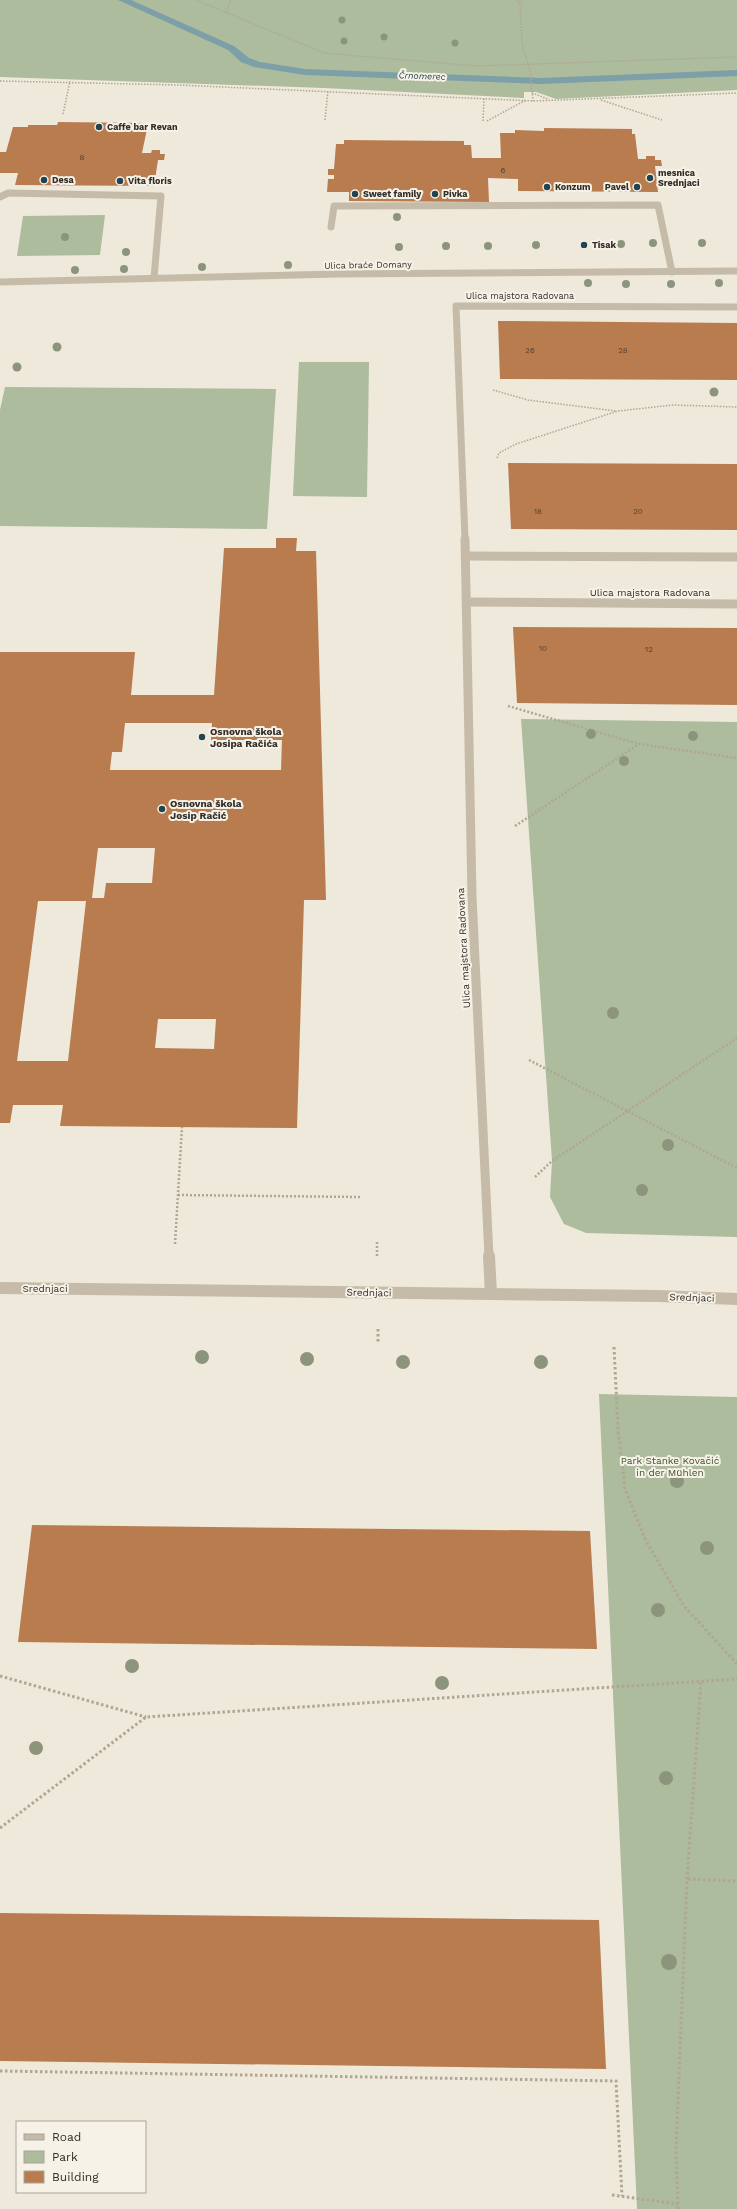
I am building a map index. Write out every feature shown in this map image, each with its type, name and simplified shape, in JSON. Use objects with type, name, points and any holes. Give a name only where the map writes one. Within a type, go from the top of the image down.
[{"type":"street","points":[[0,197],[8,194],[161,196],[154,278]]},
{"type":"street","points":[[332,227],[334,206],[658,205],[672,272]]},
{"type":"street","name":"Ulica braće Domany","points":[[0,282],[337,274],[737,272]]},
{"type":"street","name":"Ulica majstora Radovana","points":[[491,1294],[472,896],[466,556],[456,306],[737,307]]},
{"type":"street","points":[[466,556],[737,557]]},
{"type":"street","name":"Ulica majstora Radovana","points":[[467,602],[737,604]]},
{"type":"street","name":"Srednjaci","points":[[0,1288],[491,1294],[737,1299]]},
{"type":"path","points":[[196,0],[324,54],[476,66],[737,57]]},
{"type":"path","points":[[226,13],[231,0]]},
{"type":"path","points":[[517,0],[520,3]]},
{"type":"path","points":[[522,0],[520,3],[522,44],[530,70],[533,101]]},
{"type":"path","points":[[0,81],[70,81],[328,90],[533,101],[737,93]]},
{"type":"path","points":[[63,114],[70,81]]},
{"type":"path","points":[[325,120],[328,90]]},
{"type":"path","points":[[532,92],[550,100]]},
{"type":"path","points":[[483,121],[484,99]]},
{"type":"path","points":[[598,99],[662,120]]},
{"type":"path","points":[[487,121],[526,100]]},
{"type":"path","points":[[489,388],[500,393],[528,400],[618,411]]},
{"type":"path","points":[[495,461],[499,453],[516,444],[618,411],[673,405],[737,407]]},
{"type":"path","points":[[508,706],[639,744],[737,758]]},
{"type":"path","points":[[515,826],[639,744]]},
{"type":"path","points":[[535,1177],[552,1161],[737,1038]]},
{"type":"path","points":[[528,1060],[625,1112],[737,1168]]},
{"type":"path","points":[[175,1244],[182,1127]]},
{"type":"path","points":[[178,1195],[360,1197]]},
{"type":"path","points":[[377,1242],[377,1263]]},
{"type":"path","points":[[378,1325],[378,1342]]},
{"type":"path","points":[[614,1347],[618,1429],[626,1489],[646,1541],[684,1606],[737,1664]]},
{"type":"path","points":[[0,1676],[146,1717],[737,1679]]},
{"type":"path","points":[[678,2209],[676,2149],[687,1879],[701,1681]]},
{"type":"path","points":[[0,1828],[146,1717]]},
{"type":"path","points":[[687,1879],[737,1882]]},
{"type":"path","points":[[0,2071],[616,2081],[622,2196]]},
{"type":"path","points":[[612,2195],[678,2204]]},
{"type":"green space","points":[[0,0],[737,0],[737,90],[556,99],[536,92],[524,92],[524,98],[324,88],[0,77]]},
{"type":"green space","points":[[105,215],[100,255],[17,256],[23,216]]},
{"type":"green space","points":[[299,362],[369,362],[367,497],[293,496]]},
{"type":"green space","points":[[5,387],[276,389],[267,529],[0,526],[0,410]]},
{"type":"green space","points":[[521,719],[737,722],[737,1237],[586,1233],[564,1224],[550,1197],[552,1161]]},
{"type":"green space","name":"Park Stanke Kovačić in der Mühlen","points":[[599,1394],[737,1397],[737,2209],[637,2209]]},
{"type":"building","points":[[58,122],[145,123],[144,128],[147,129],[142,153],[151,153],[152,150],[160,150],[160,154],[165,154],[164,160],[158,160],[154,186],[15,185],[18,173],[0,173],[0,152],[6,152],[13,127],[28,127],[28,125],[57,125]]},
{"type":"building","points":[[544,128],[632,129],[632,134],[635,134],[638,159],[646,159],[646,156],[655,156],[655,160],[661,160],[662,166],[655,166],[658,192],[518,191],[518,179],[488,178],[489,202],[349,201],[349,192],[327,192],[328,179],[334,179],[334,175],[328,175],[328,169],[334,169],[336,144],[344,144],[344,140],[464,141],[464,145],[471,145],[472,158],[501,158],[500,133],[515,133],[515,130],[544,131]]},
{"type":"building","points":[[498,321],[737,323],[737,380],[500,379]]},
{"type":"building","points":[[508,463],[737,464],[737,530],[511,529]]},
{"type":"building","name":"Osnovna škola Josip Račić","points":[[276,538],[297,538],[296,551],[316,551],[326,900],[304,900],[297,1128],[60,1126],[63,1105],[13,1105],[10,1123],[0,1123],[0,652],[135,652],[131,695],[214,695],[224,548],[276,548]],"holes":[[[125,723],[212,723],[211,740],[282,740],[281,770],[110,770],[112,752],[122,752]],[[98,848],[155,848],[152,883],[106,883],[104,898],[92,898]],[[38,901],[86,901],[68,1061],[17,1061]],[[158,1019],[216,1019],[214,1049],[155,1048]]]},
{"type":"building","points":[[513,627],[737,628],[737,705],[517,703]]},
{"type":"building","points":[[32,1525],[590,1531],[597,1649],[18,1642]]},
{"type":"building","points":[[0,1913],[599,1920],[606,2069],[0,2061]]},
{"type":"waterway","name":"Črnomerec","points":[[123,0],[231,48],[245,60],[258,65],[305,72],[541,81],[737,73]]},
{"type":"place","name":"Caffe bar Revan","points":[[99,127]]},
{"type":"place","name":"mesnica Srednjaci","points":[[650,178]]},
{"type":"place","name":"Desa","points":[[44,180]]},
{"type":"place","name":"Vita floris","points":[[120,181]]},
{"type":"place","name":"Konzum","points":[[547,187]]},
{"type":"place","name":"Pavel","points":[[637,187]]},
{"type":"place","name":"Sweet family","points":[[355,194]]},
{"type":"place","name":"Pivka","points":[[435,194]]},
{"type":"place","name":"Tisak","points":[[584,245]]},
{"type":"place","name":"Osnovna škola Josipa Račića","points":[[202,737]]},
{"type":"place","name":"Osnovna škola Josip Račić","points":[[162,809]]}]
